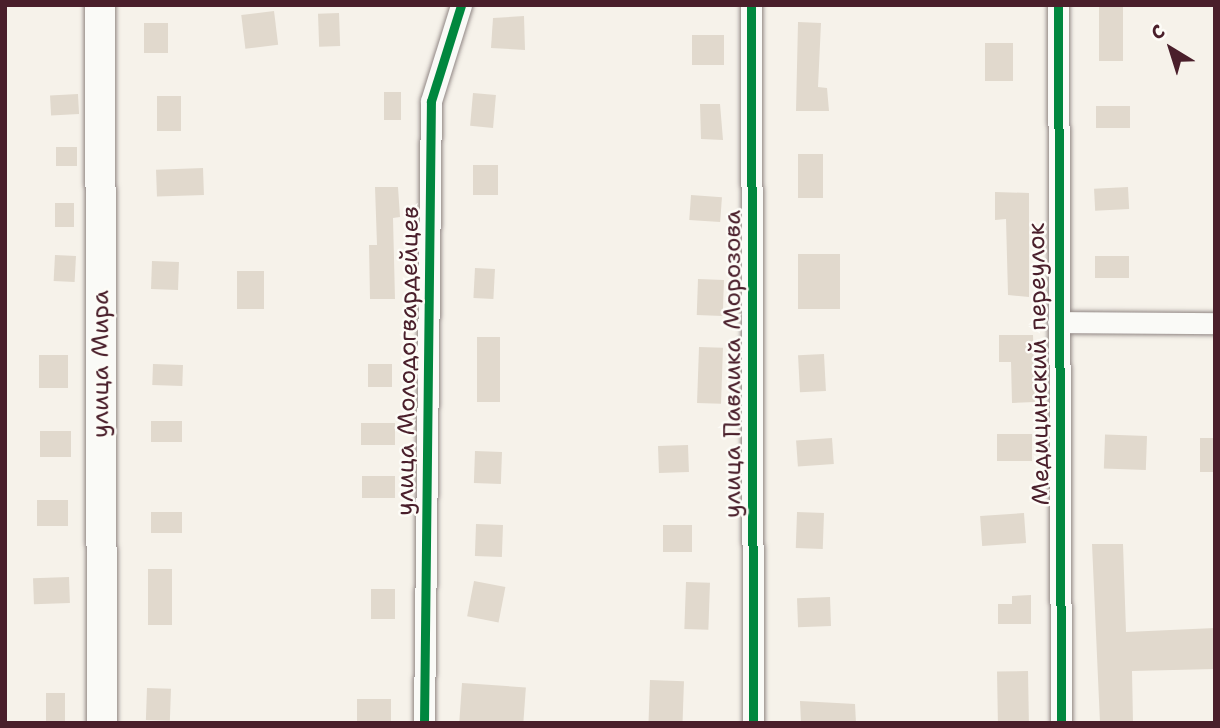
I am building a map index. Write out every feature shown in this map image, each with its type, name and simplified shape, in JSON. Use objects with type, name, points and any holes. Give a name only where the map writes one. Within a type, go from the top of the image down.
[{"type":"street","name":"улица Мира","points":[[100,5],[102,723]]},
{"type":"street","name":"улица Молодогвардейцев","points":[[424,723],[431,101],[461,5]]},
{"type":"street","name":"улица Павлика Морозова","points":[[751,5],[753,723]]},
{"type":"street","name":"Медицинский переулок","points":[[1058,5],[1061,723]]},
{"type":"street","points":[[1058,322],[1215,323]]},
{"type":"building","points":[[1099,5],[1123,5],[1123,61],[1099,61]]},
{"type":"building","points":[[274,11],[278,45],[245,49],[241,15]]},
{"type":"building","points":[[339,13],[340,46],[319,47],[318,14]]},
{"type":"building","points":[[524,16],[525,50],[491,48],[493,18]]},
{"type":"building","points":[[798,22],[821,23],[818,87],[827,88],[829,111],[796,111]]},
{"type":"building","points":[[144,23],[168,23],[168,53],[144,53]]},
{"type":"building","points":[[692,35],[724,35],[724,65],[692,65]]},
{"type":"building","points":[[985,43],[1013,43],[1013,81],[985,81]]},
{"type":"building","points":[[384,92],[401,92],[401,120],[384,120]]},
{"type":"building","points":[[473,93],[496,95],[493,128],[470,126]]},
{"type":"building","points":[[78,94],[79,114],[51,115],[50,95]]},
{"type":"building","points":[[157,96],[181,96],[181,131],[157,131]]},
{"type":"building","points":[[700,104],[720,104],[723,140],[701,139]]},
{"type":"building","points":[[1096,106],[1130,106],[1130,128],[1096,128]]},
{"type":"building","points":[[56,147],[77,147],[77,166],[56,166]]},
{"type":"building","points":[[798,154],[823,154],[823,198],[798,198]]},
{"type":"building","points":[[473,165],[498,165],[498,195],[473,195]]},
{"type":"building","points":[[203,168],[204,195],[157,197],[156,170]]},
{"type":"building","points":[[375,187],[398,187],[400,217],[393,218],[395,299],[370,299],[369,245],[377,245]]},
{"type":"building","points":[[1128,187],[1129,209],[1095,211],[1094,189]]},
{"type":"building","points":[[995,192],[1029,193],[1029,297],[1008,295],[1006,219],[995,220]]},
{"type":"building","points":[[691,195],[722,197],[720,222],[689,220]]},
{"type":"building","points":[[55,203],[74,203],[74,227],[55,227]]},
{"type":"building","points":[[798,254],[840,254],[840,309],[798,309]]},
{"type":"building","points":[[55,255],[76,256],[75,282],[54,281]]},
{"type":"building","points":[[1095,256],[1129,256],[1129,278],[1095,278]]},
{"type":"building","points":[[152,261],[179,262],[178,290],[151,289]]},
{"type":"building","points":[[475,268],[495,269],[493,299],[473,298]]},
{"type":"building","points":[[237,271],[264,271],[264,309],[237,309]]},
{"type":"building","points":[[698,279],[724,280],[723,316],[697,315]]},
{"type":"building","points":[[999,335],[1033,335],[1035,402],[1012,403],[1011,362],[999,362]]},
{"type":"building","points":[[477,337],[500,337],[500,402],[477,402]]},
{"type":"building","points":[[699,347],[723,348],[721,404],[697,403]]},
{"type":"building","points":[[824,354],[826,391],[800,392],[798,355]]},
{"type":"building","points":[[39,355],[68,355],[68,388],[39,388]]},
{"type":"building","points":[[153,364],[183,365],[182,386],[152,385]]},
{"type":"building","points":[[368,364],[392,364],[392,387],[368,387]]},
{"type":"building","points":[[151,421],[182,421],[182,442],[151,442]]},
{"type":"building","points":[[361,423],[395,423],[395,445],[361,445]]},
{"type":"building","points":[[40,431],[71,431],[71,457],[40,457]]},
{"type":"building","points":[[997,434],[1032,434],[1032,461],[997,461]]},
{"type":"building","points":[[1105,435],[1147,436],[1146,470],[1104,469]]},
{"type":"building","points":[[832,438],[834,464],[798,466],[796,441]]},
{"type":"building","points":[[1200,438],[1215,438],[1215,472],[1200,472]]},
{"type":"building","points":[[688,445],[689,472],[659,473],[658,446]]},
{"type":"building","points":[[475,451],[502,452],[501,484],[474,483]]},
{"type":"building","points":[[362,476],[395,476],[395,498],[362,498]]},
{"type":"building","points":[[37,500],[68,500],[68,526],[37,526]]},
{"type":"building","points":[[151,512],[182,512],[182,533],[151,533]]},
{"type":"building","points":[[797,512],[824,513],[823,549],[796,548]]},
{"type":"building","points":[[1024,513],[1026,543],[982,546],[980,516]]},
{"type":"building","points":[[476,524],[503,525],[502,557],[475,556]]},
{"type":"building","points":[[663,525],[692,525],[692,552],[663,552]]},
{"type":"building","points":[[1092,544],[1123,544],[1126,632],[1215,628],[1215,669],[1132,671],[1133,723],[1100,723]]},
{"type":"building","points":[[148,569],[172,569],[172,625],[148,625]]},
{"type":"building","points":[[69,577],[70,603],[34,604],[33,578]]},
{"type":"building","points":[[474,581],[505,587],[499,622],[467,616]]},
{"type":"building","points":[[686,582],[710,583],[708,630],[684,629]]},
{"type":"building","points":[[371,589],[395,589],[395,619],[371,619]]},
{"type":"building","points":[[1031,595],[1031,624],[998,624],[998,604],[1012,604],[1012,596]]},
{"type":"building","points":[[830,597],[831,626],[798,627],[797,598]]},
{"type":"building","points":[[1028,671],[1029,723],[998,723],[997,672]]},
{"type":"building","points":[[650,680],[684,681],[683,723],[648,723]]},
{"type":"building","points":[[462,683],[526,687],[523,723],[459,721]]},
{"type":"building","points":[[147,688],[171,689],[170,721],[146,720]]},
{"type":"building","points":[[46,693],[65,693],[65,722],[46,722]]},
{"type":"building","points":[[357,699],[391,699],[391,721],[357,721]]},
{"type":"building","points":[[800,701],[855,704],[856,723],[801,723]]},
{"type":"cycle path","points":[[424,723],[431,101],[461,5]]},
{"type":"cycle path","points":[[751,5],[753,723]]},
{"type":"cycle path","points":[[1058,5],[1061,723]]}]
